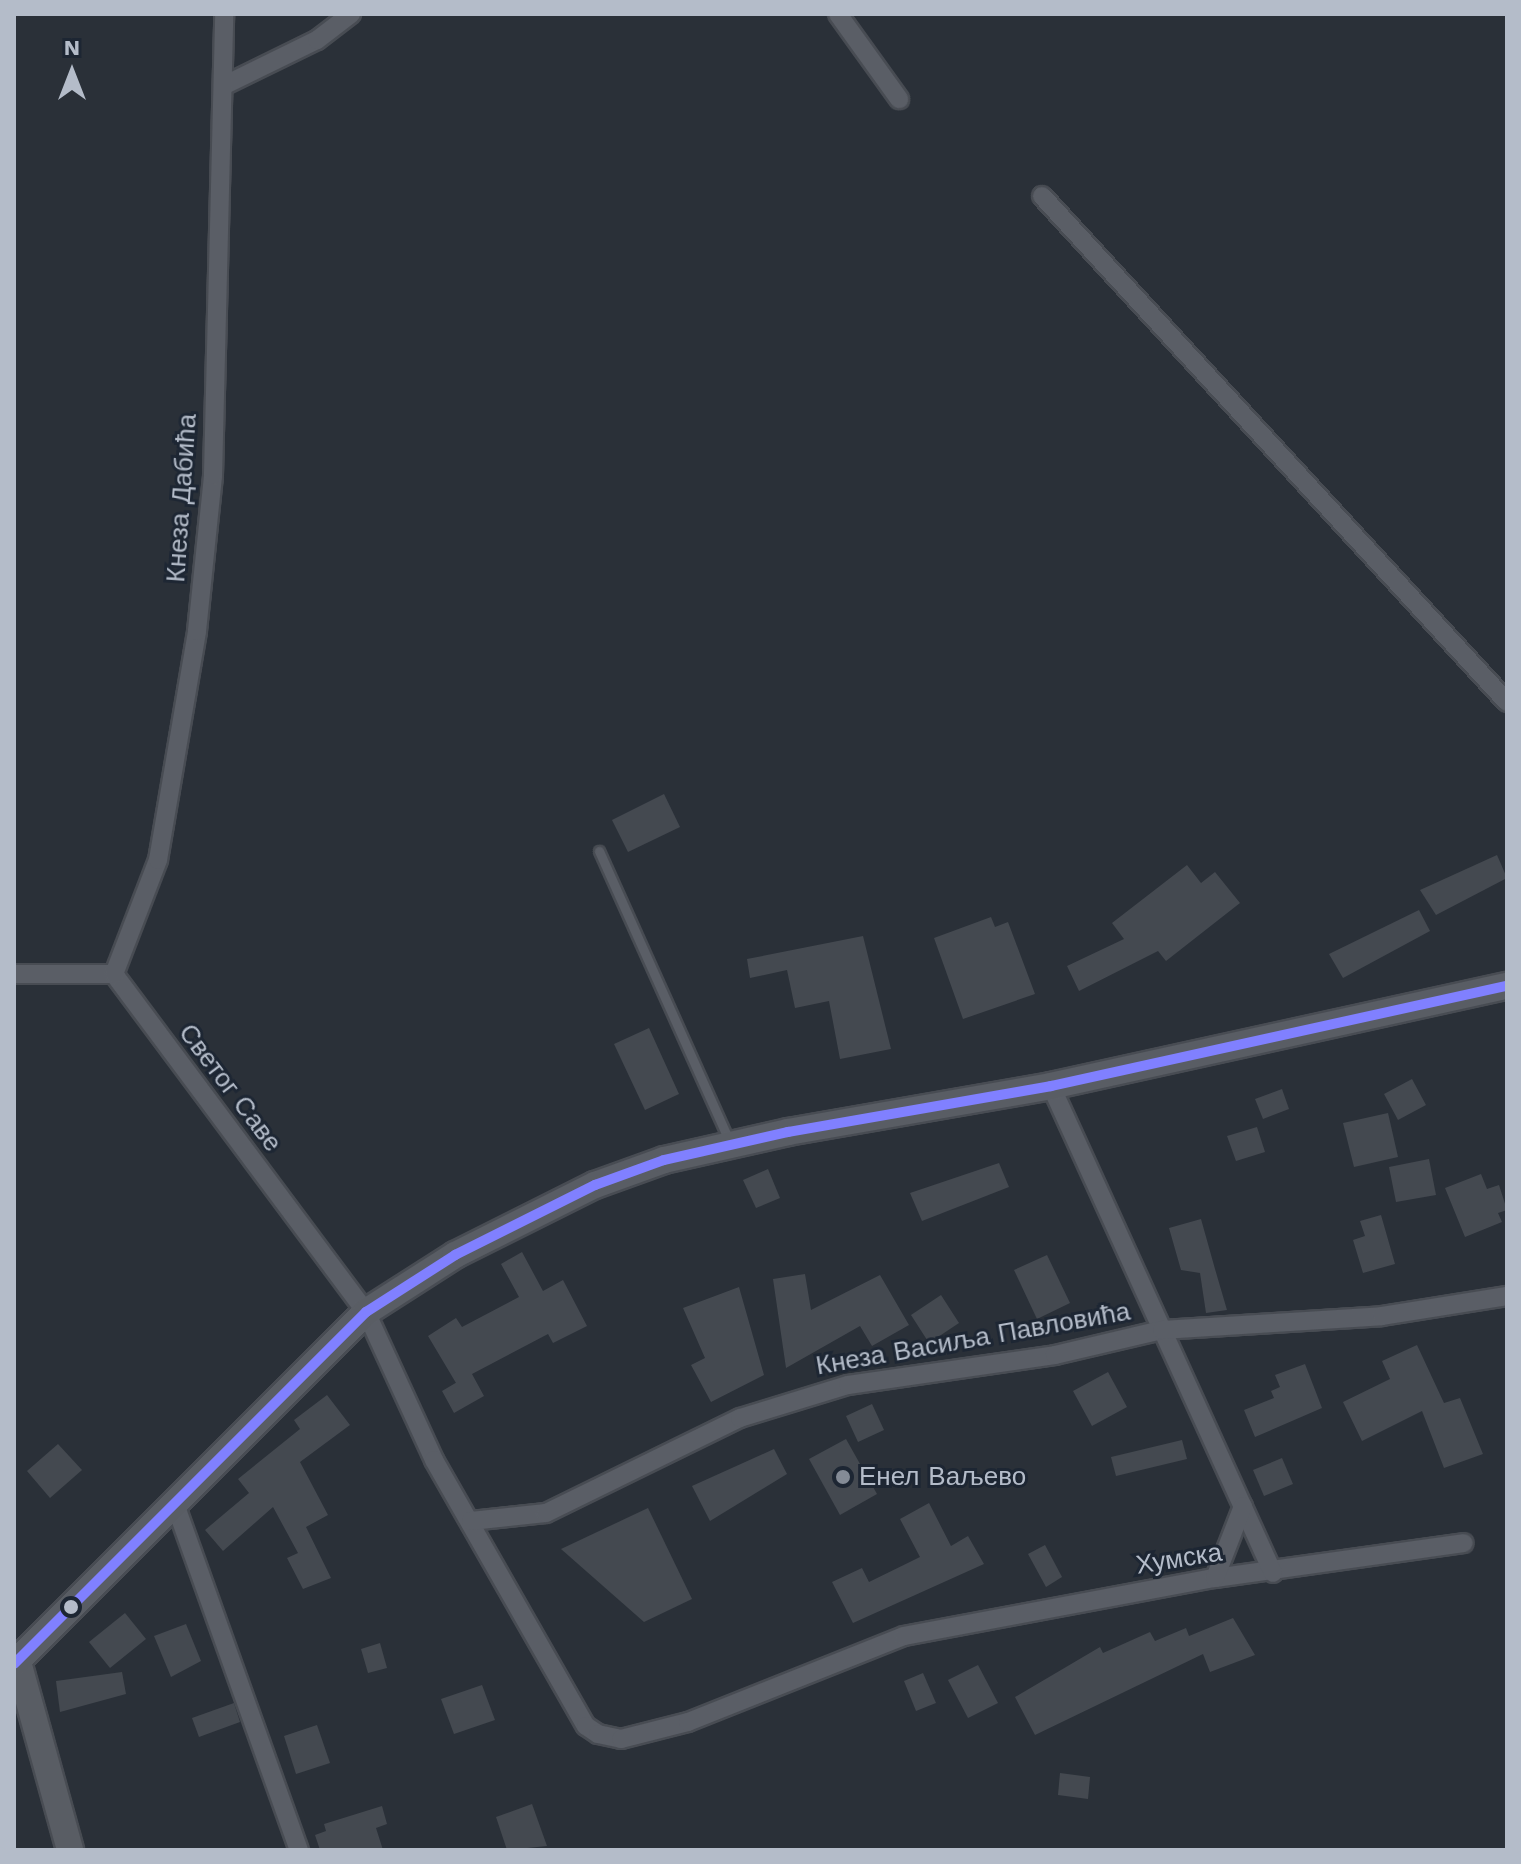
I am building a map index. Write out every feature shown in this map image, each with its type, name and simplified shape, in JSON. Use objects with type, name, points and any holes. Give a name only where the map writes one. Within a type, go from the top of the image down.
[{"type":"street","name":"Кнеза Дабића","points":[[114,974],[158,860],[197,631],[213,475],[225,85],[224,14]]},
{"type":"street","points":[[225,85],[317,40],[351,14]]},
{"type":"street","points":[[838,14],[899,99]]},
{"type":"street","points":[[1042,196],[1507,702]]},
{"type":"street","points":[[14,974],[114,974]]},
{"type":"street","name":"Светог Саве","points":[[114,974],[366,1312],[471,1521]]},
{"type":"street","points":[[70,1850],[15,1660],[366,1312],[455,1255],[595,1185],[731,1145],[1051,1086],[1507,986]]},
{"type":"street","points":[[1051,1086],[1273,1573]]},
{"type":"street","name":"Кнеза Васиља Павловића","points":[[471,1521],[546,1513],[740,1418],[801,1397],[1162,1330],[1382,1316],[1507,1296]]},
{"type":"street","points":[[175,1504],[299,1850]]},
{"type":"street","points":[[1215,1578],[1243,1506]]},
{"type":"street","name":"Хумска","points":[[471,1521],[586,1726],[610,1738],[688,1722],[904,1636],[1215,1578],[1273,1573],[1464,1543]]},
{"type":"lane","points":[[599,851],[731,1145]]},
{"type":"building","points":[[664,794],[680,827],[628,852],[612,820]]},
{"type":"building","points":[[1497,855],[1507,878],[1436,915],[1420,890]]},
{"type":"building","points":[[1187,865],[1201,883],[1215,872],[1240,903],[1166,961],[1158,951],[1079,991],[1067,966],[1124,939],[1112,923]]},
{"type":"building","points":[[1419,910],[1430,931],[1343,978],[1329,954]]},
{"type":"building","points":[[991,917],[995,927],[1008,922],[1035,994],[963,1019],[934,938]]},
{"type":"building","points":[[863,936],[891,1049],[840,1059],[829,1001],[795,1008],[787,970],[750,978],[747,959]]},
{"type":"building","points":[[649,1028],[679,1094],[645,1110],[614,1044]]},
{"type":"building","points":[[1412,1079],[1426,1105],[1398,1120],[1384,1094]]},
{"type":"building","points":[[1282,1089],[1289,1109],[1263,1119],[1255,1099]]},
{"type":"building","points":[[1388,1113],[1398,1157],[1354,1167],[1343,1123]]},
{"type":"building","points":[[1257,1127],[1265,1152],[1236,1161],[1227,1136]]},
{"type":"building","points":[[1429,1159],[1436,1195],[1396,1202],[1389,1167]]},
{"type":"building","points":[[999,1163],[1009,1187],[922,1221],[910,1193]]},
{"type":"building","points":[[768,1169],[780,1198],[756,1208],[743,1180]]},
{"type":"building","points":[[1481,1174],[1487,1189],[1499,1185],[1507,1210],[1498,1213],[1502,1222],[1465,1237],[1445,1188]]},
{"type":"building","points":[[1381,1215],[1395,1264],[1363,1273],[1353,1240],[1365,1236],[1360,1221]]},
{"type":"building","points":[[1201,1219],[1227,1310],[1206,1313],[1200,1273],[1181,1270],[1169,1228]]},
{"type":"building","points":[[522,1252],[543,1291],[563,1280],[587,1326],[553,1343],[548,1334],[472,1374],[484,1396],[454,1413],[442,1391],[456,1383],[428,1336],[456,1318],[462,1327],[519,1297],[501,1264]]},
{"type":"building","points":[[1047,1255],[1070,1303],[1037,1319],[1014,1270]]},
{"type":"building","points":[[805,1274],[811,1310],[880,1275],[909,1325],[872,1346],[860,1326],[786,1368],[773,1279]]},
{"type":"building","points":[[739,1287],[764,1375],[711,1402],[691,1365],[705,1358],[683,1308]]},
{"type":"building","points":[[941,1295],[959,1323],[929,1343],[911,1315]]},
{"type":"building","points":[[1417,1345],[1444,1403],[1460,1398],[1483,1454],[1444,1468],[1422,1411],[1362,1441],[1343,1402],[1390,1379],[1382,1361]]},
{"type":"building","points":[[1305,1364],[1322,1408],[1255,1437],[1244,1410],[1274,1398],[1271,1391],[1280,1387],[1275,1375]]},
{"type":"building","points":[[1108,1372],[1127,1407],[1092,1426],[1073,1391]]},
{"type":"building","points":[[327,1395],[350,1425],[300,1462],[328,1515],[306,1527],[331,1578],[303,1589],[287,1558],[298,1553],[273,1507],[223,1551],[205,1530],[249,1493],[238,1479],[300,1429],[294,1420]]},
{"type":"building","points":[[872,1404],[884,1430],[858,1442],[846,1416]]},
{"type":"building","name":"Енел Ваљево","points":[[846,1439],[877,1494],[840,1515],[809,1459]]},
{"type":"building","points":[[1182,1440],[1187,1459],[1116,1476],[1111,1457]]},
{"type":"building","points":[[58,1444],[82,1470],[50,1498],[27,1471]]},
{"type":"building","points":[[774,1449],[787,1474],[710,1521],[692,1486]]},
{"type":"building","points":[[1282,1458],[1293,1484],[1264,1496],[1253,1470]]},
{"type":"building","points":[[929,1503],[951,1546],[968,1536],[984,1564],[853,1623],[832,1582],[862,1568],[869,1582],[920,1557],[900,1519]]},
{"type":"building","points":[[648,1508],[692,1599],[644,1622],[561,1549]]},
{"type":"building","points":[[1045,1545],[1062,1577],[1046,1587],[1028,1554]]},
{"type":"building","points":[[125,1613],[146,1639],[110,1668],[89,1642]]},
{"type":"building","points":[[1233,1618],[1255,1655],[1210,1672],[1203,1654],[1035,1735],[1015,1697],[1100,1647],[1103,1653],[1150,1632],[1155,1641],[1186,1628],[1189,1636]]},
{"type":"building","points":[[186,1624],[201,1661],[171,1677],[154,1636]]},
{"type":"building","points":[[380,1643],[387,1668],[368,1673],[361,1649]]},
{"type":"building","points":[[978,1665],[998,1703],[968,1718],[948,1680]]},
{"type":"building","points":[[122,1672],[126,1694],[60,1712],[56,1681]]},
{"type":"building","points":[[923,1673],[936,1703],[916,1711],[904,1681]]},
{"type":"building","points":[[482,1685],[495,1720],[454,1734],[441,1699]]},
{"type":"building","points":[[234,1703],[240,1722],[199,1737],[192,1718]]},
{"type":"building","points":[[317,1725],[330,1763],[296,1774],[284,1736]]},
{"type":"building","points":[[1060,1773],[1090,1777],[1088,1799],[1058,1795]]},
{"type":"building","points":[[532,1804],[547,1846],[507,1850],[496,1817]]},
{"type":"building","points":[[382,1806],[387,1824],[376,1828],[383,1850],[320,1850],[315,1835],[326,1831],[324,1824]]},
{"type":"transit line","points":[[14,1664],[366,1312],[455,1255],[595,1185],[664,1160],[788,1132],[1051,1086],[1507,986]]},
{"type":"place","name":"Енел Ваљево","points":[[843,1477]]}]
